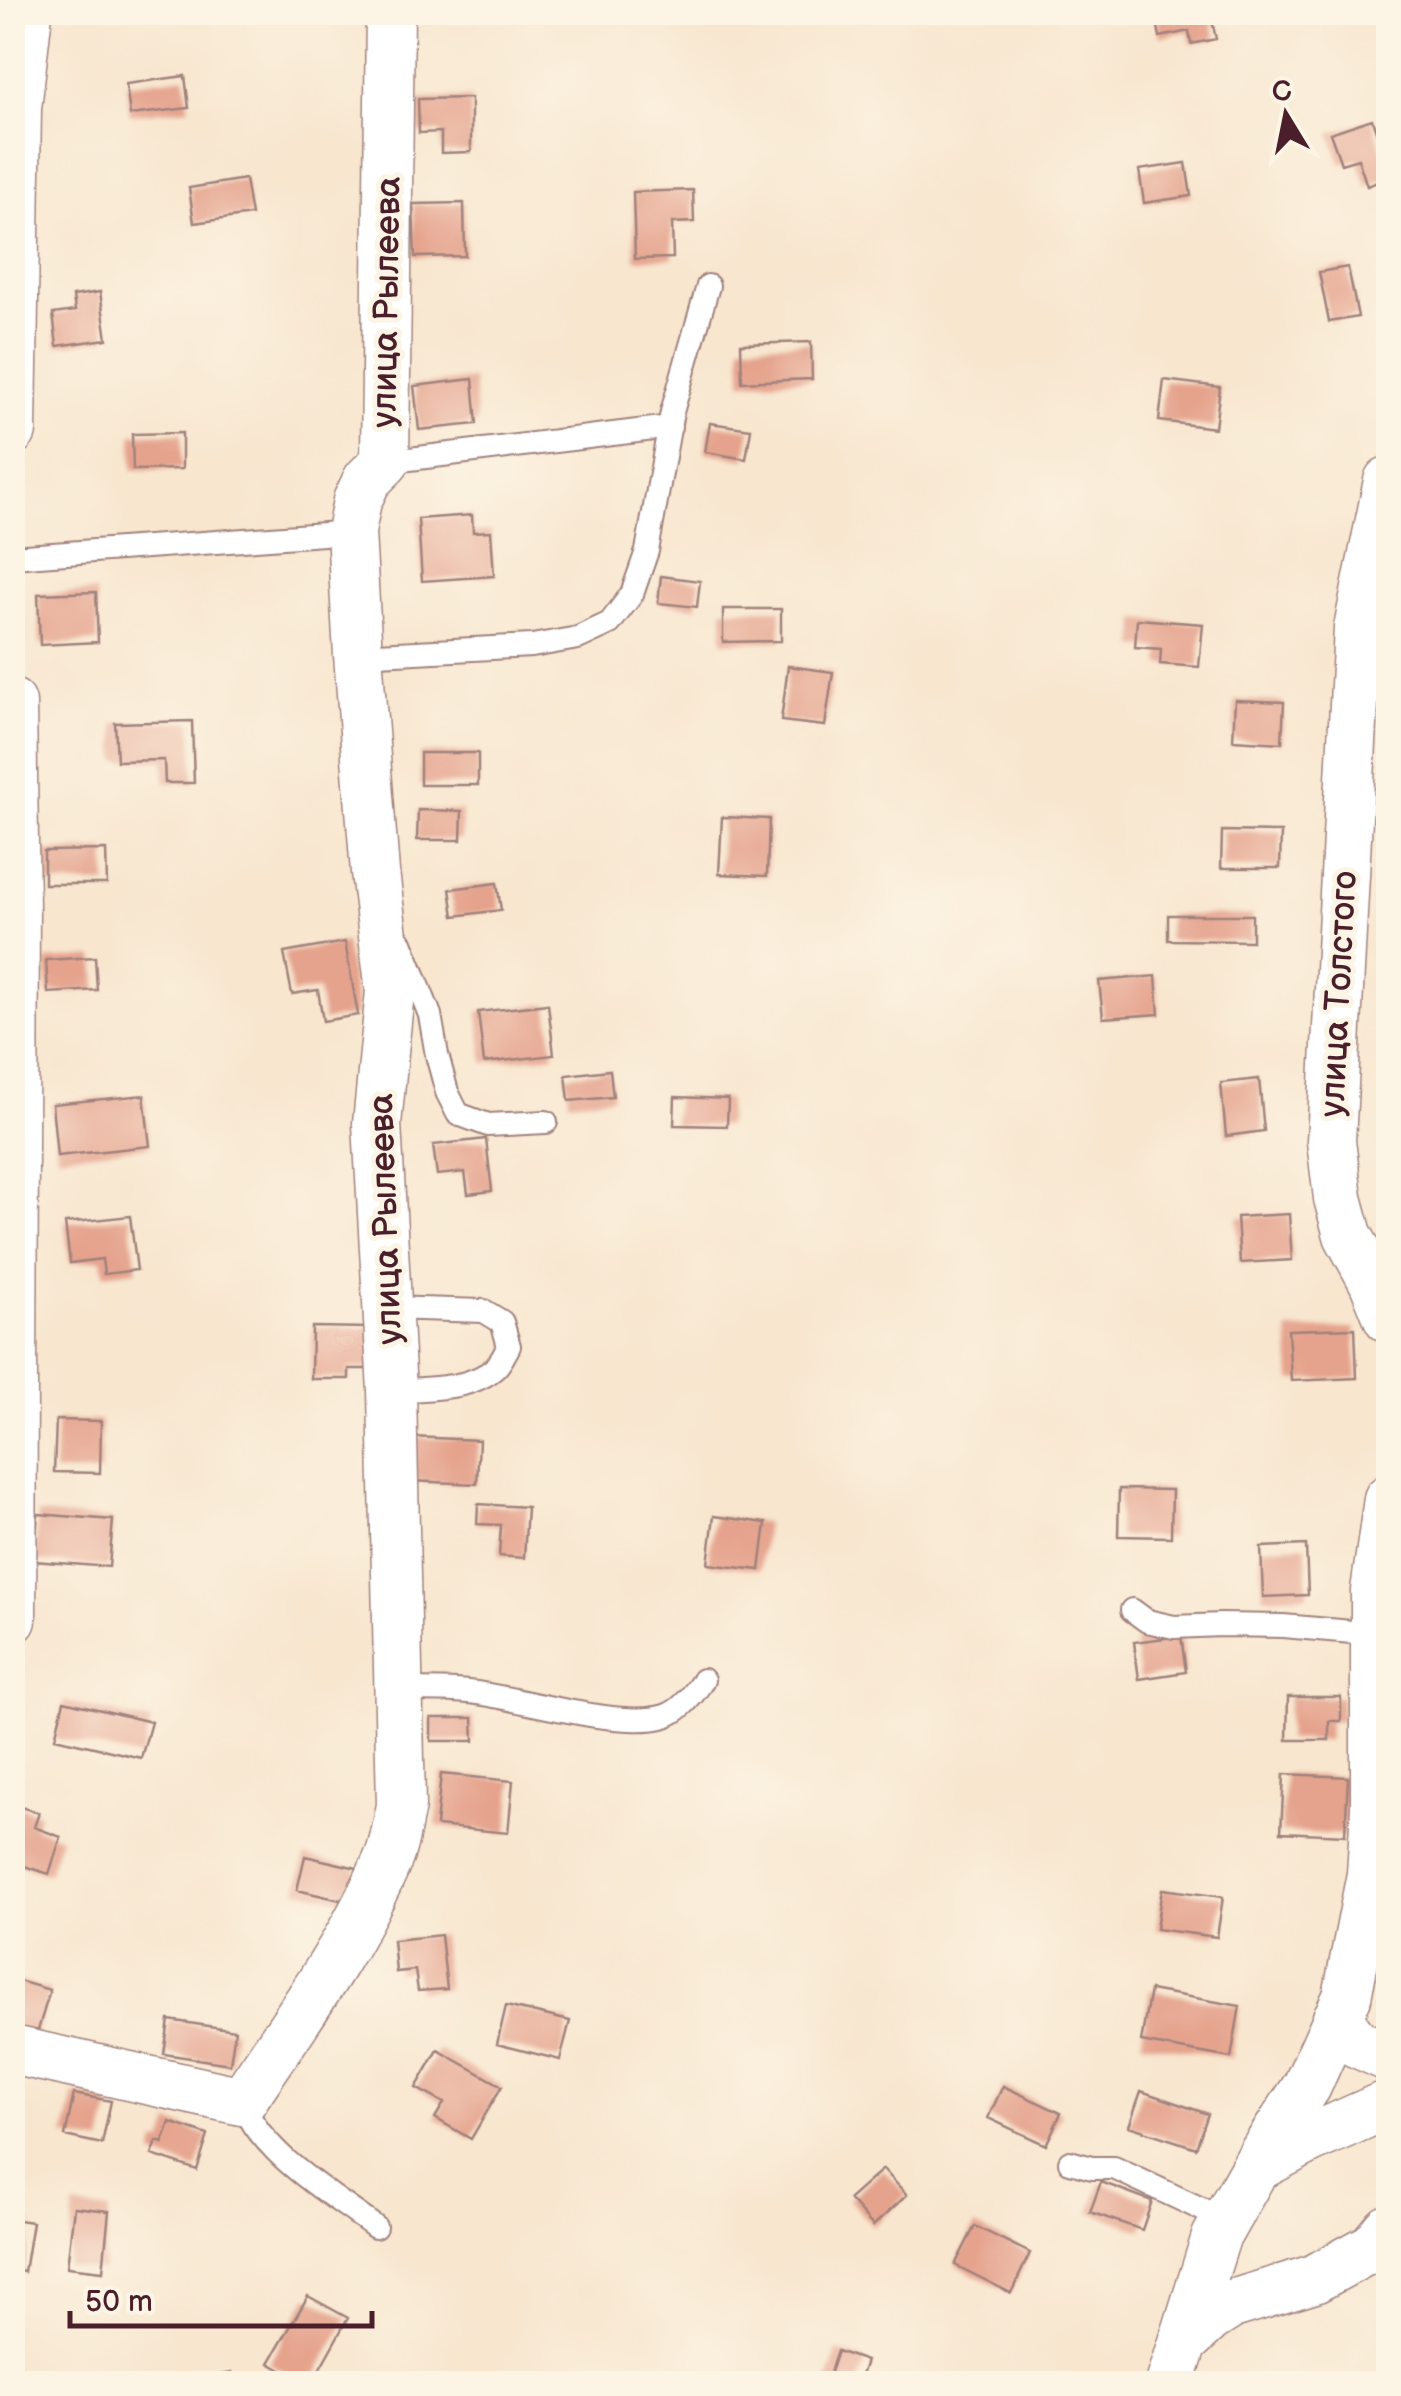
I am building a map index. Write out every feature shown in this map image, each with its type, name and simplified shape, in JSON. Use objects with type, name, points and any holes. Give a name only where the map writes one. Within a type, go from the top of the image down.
[{"type":"street","points":[[12,431],[17,108],[28,12]]},
{"type":"street","name":"улица Рылеева","points":[[242,2100],[332,1966],[390,1856],[401,1806],[392,1391],[377,1124],[390,991],[375,872],[352,532],[357,501],[367,480],[386,462],[390,12]]},
{"type":"street","name":"улица Толстого","points":[[1388,481],[1358,628],[1331,1141],[1338,1198],[1348,1235],[1388,1318]]},
{"type":"street","points":[[12,704],[12,1620]]},
{"type":"street","points":[[1177,2363],[1216,2237],[1307,2086],[1347,1997],[1372,1874],[1375,1591],[1388,1499]]},
{"type":"street","points":[[1337,2018],[1356,2043],[1388,2057]]},
{"type":"street","points":[[12,2050],[242,2100]]},
{"type":"street","points":[[1254,2169],[1310,2138],[1388,2104]]},
{"type":"street","points":[[1177,2363],[1210,2318],[1232,2304],[1314,2279],[1373,2247],[1388,2229]]},
{"type":"lane","points":[[358,655],[532,646],[578,638],[610,623],[632,594],[647,551],[672,412],[708,286]]},
{"type":"lane","points":[[386,462],[670,427]]},
{"type":"lane","points":[[12,557],[352,532]]},
{"type":"lane","points":[[375,872],[430,1015],[447,1092],[458,1114],[488,1125],[546,1122]]},
{"type":"lane","points":[[387,1308],[484,1312],[502,1322],[508,1346],[498,1366],[480,1378],[392,1391]]},
{"type":"lane","points":[[1132,1610],[1147,1621],[1174,1627],[1283,1626],[1375,1634]]},
{"type":"lane","points":[[398,1690],[478,1693],[612,1718],[651,1720],[670,1715],[703,1680]]},
{"type":"lane","points":[[242,2100],[248,2116],[268,2142],[375,2227]]},
{"type":"lane","points":[[1070,2162],[1114,2168],[1225,2220]]},
{"type":"building","points":[[1155,12],[1210,12],[1216,39],[1191,44],[1189,31],[1160,37]]},
{"type":"building","points":[[185,76],[189,108],[130,115],[126,84]]},
{"type":"building","points":[[471,98],[471,152],[441,153],[441,132],[419,133],[418,99]]},
{"type":"building","points":[[1372,119],[1388,178],[1367,186],[1358,159],[1341,164],[1330,133]]},
{"type":"building","points":[[1186,163],[1191,196],[1144,203],[1139,170]]},
{"type":"building","points":[[245,179],[251,215],[194,223],[189,188]]},
{"type":"building","points":[[693,190],[694,222],[672,223],[673,258],[635,259],[633,192]]},
{"type":"building","points":[[464,203],[465,256],[415,257],[413,204]]},
{"type":"building","points":[[1348,267],[1358,317],[1329,322],[1319,272]]},
{"type":"building","points":[[100,292],[107,339],[57,346],[53,314],[75,311],[73,296]]},
{"type":"building","points":[[811,342],[812,379],[742,382],[741,344]]},
{"type":"building","points":[[473,379],[477,424],[419,430],[414,386]]},
{"type":"building","points":[[1164,380],[1220,387],[1215,428],[1159,421]]},
{"type":"building","points":[[710,423],[751,429],[746,459],[705,452]]},
{"type":"building","points":[[182,433],[182,469],[133,470],[132,434]]},
{"type":"building","points":[[472,515],[473,532],[491,531],[494,576],[422,581],[418,519]]},
{"type":"building","points":[[661,576],[700,581],[697,607],[658,603]]},
{"type":"building","points":[[96,592],[98,642],[40,645],[38,594]]},
{"type":"building","points":[[723,609],[781,609],[781,641],[723,642]]},
{"type":"building","points":[[1137,619],[1203,624],[1199,667],[1160,664],[1161,649],[1135,647]]},
{"type":"building","points":[[788,666],[833,672],[825,726],[781,721]]},
{"type":"building","points":[[1235,700],[1284,702],[1282,743],[1233,740]]},
{"type":"building","points":[[192,721],[194,783],[165,783],[164,760],[117,761],[115,723]]},
{"type":"building","points":[[420,753],[478,753],[478,785],[420,785]]},
{"type":"building","points":[[418,810],[462,811],[461,840],[417,840]]},
{"type":"building","points":[[722,817],[769,819],[767,876],[719,874]]},
{"type":"building","points":[[1222,831],[1281,832],[1280,868],[1221,868]]},
{"type":"building","points":[[106,850],[107,884],[44,884],[44,851]]},
{"type":"building","points":[[497,883],[501,910],[454,916],[450,889]]},
{"type":"building","points":[[1168,915],[1252,915],[1252,941],[1168,940]]},
{"type":"building","points":[[345,942],[358,1015],[323,1021],[318,990],[292,994],[284,953]]},
{"type":"building","points":[[95,957],[97,990],[48,993],[46,960]]},
{"type":"building","points":[[1156,976],[1159,1014],[1103,1018],[1099,981]]},
{"type":"building","points":[[548,1004],[554,1055],[484,1063],[478,1012]]},
{"type":"building","points":[[610,1070],[613,1097],[569,1101],[566,1075]]},
{"type":"building","points":[[1259,1079],[1264,1131],[1226,1136],[1221,1083]]},
{"type":"building","points":[[144,1095],[150,1146],[57,1156],[52,1104]]},
{"type":"building","points":[[675,1097],[728,1099],[727,1126],[674,1125]]},
{"type":"building","points":[[486,1139],[492,1191],[468,1194],[465,1172],[437,1175],[433,1145]]},
{"type":"building","points":[[1289,1214],[1292,1260],[1240,1263],[1237,1217]]},
{"type":"building","points":[[130,1216],[137,1270],[104,1274],[102,1259],[70,1263],[65,1223]]},
{"type":"building","points":[[312,1327],[372,1328],[372,1369],[349,1369],[349,1379],[311,1379]]},
{"type":"building","points":[[1355,1328],[1357,1378],[1291,1381],[1288,1330]]},
{"type":"building","points":[[56,1420],[101,1421],[100,1473],[54,1472]]},
{"type":"building","points":[[411,1437],[479,1440],[477,1484],[409,1481]]},
{"type":"building","points":[[1119,1489],[1172,1490],[1171,1537],[1118,1536]]},
{"type":"building","points":[[478,1504],[527,1507],[524,1558],[499,1556],[501,1525],[477,1524]]},
{"type":"building","points":[[38,1514],[113,1520],[109,1567],[34,1561]]},
{"type":"building","points":[[714,1516],[766,1523],[760,1570],[708,1564]]},
{"type":"building","points":[[1306,1545],[1308,1595],[1263,1597],[1261,1547]]},
{"type":"building","points":[[1181,1636],[1186,1672],[1139,1679],[1134,1642]]},
{"type":"building","points":[[1288,1697],[1341,1697],[1341,1721],[1329,1721],[1329,1740],[1287,1740]]},
{"type":"building","points":[[64,1701],[151,1722],[141,1758],[55,1738]]},
{"type":"building","points":[[431,1718],[473,1718],[474,1741],[431,1741]]},
{"type":"building","points":[[441,1774],[513,1781],[508,1833],[436,1826]]},
{"type":"building","points":[[1284,1774],[1348,1777],[1345,1835],[1281,1832]]},
{"type":"building","points":[[12,1804],[39,1813],[34,1827],[61,1837],[49,1874],[12,1862]]},
{"type":"building","points":[[305,1856],[357,1868],[349,1902],[297,1890]]},
{"type":"building","points":[[1162,1889],[1223,1897],[1217,1937],[1156,1929]]},
{"type":"building","points":[[441,1935],[447,1989],[418,1991],[415,1970],[396,1972],[393,1940]]},
{"type":"building","points":[[12,1979],[50,1990],[36,2037],[12,2030]]},
{"type":"building","points":[[1150,1990],[1240,2006],[1231,2058],[1141,2042]]},
{"type":"building","points":[[506,2006],[570,2021],[560,2060],[497,2044]]},
{"type":"building","points":[[169,2020],[235,2030],[230,2064],[164,2054]]},
{"type":"building","points":[[438,2050],[502,2086],[471,2139],[435,2118],[444,2103],[416,2088]]},
{"type":"building","points":[[1003,2086],[1061,2113],[1046,2145],[988,2118]]},
{"type":"building","points":[[1141,2091],[1208,2114],[1196,2148],[1129,2126]]},
{"type":"building","points":[[74,2094],[111,2101],[102,2144],[65,2136]]},
{"type":"building","points":[[170,2122],[208,2135],[197,2170],[152,2155],[157,2141],[163,2143]]},
{"type":"building","points":[[883,2169],[907,2195],[873,2226],[849,2199]]},
{"type":"building","points":[[1101,2182],[1152,2201],[1142,2230],[1090,2212]]},
{"type":"building","points":[[74,2207],[109,2211],[103,2271],[67,2267]]},
{"type":"building","points":[[12,2219],[32,2222],[24,2272],[12,2270]]},
{"type":"building","points":[[975,2226],[1030,2253],[1011,2293],[955,2265]]},
{"type":"building","points":[[308,2296],[348,2318],[311,2384],[269,2363]]},
{"type":"building","points":[[837,2351],[866,2361],[858,2384],[826,2384]]},
{"type":"building","points":[[232,2373],[234,2384],[184,2384],[184,2382]]}]
